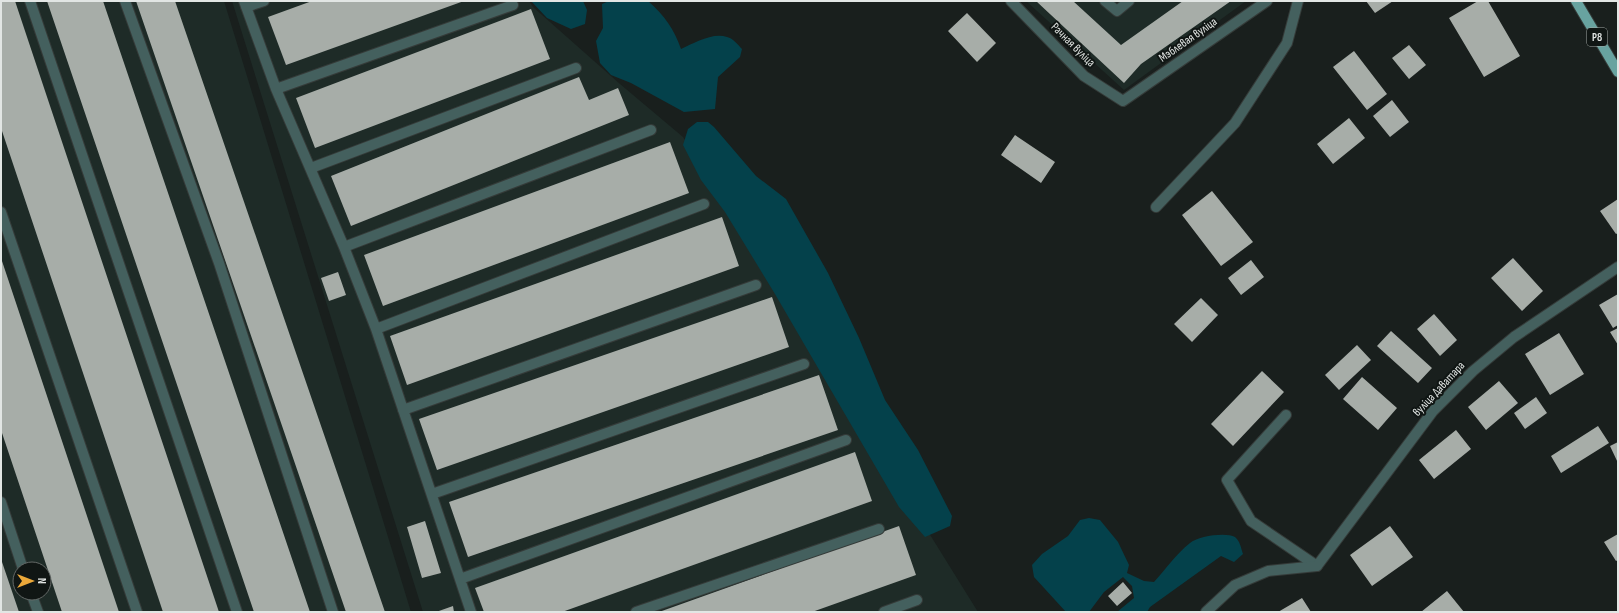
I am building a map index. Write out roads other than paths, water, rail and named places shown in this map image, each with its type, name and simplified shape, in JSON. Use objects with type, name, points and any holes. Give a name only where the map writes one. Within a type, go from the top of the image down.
[{"type":"main road","name":"Р8","points":[[1576,1],[1618,72]]},
{"type":"street","points":[[30,1],[237,612]]},
{"type":"street","points":[[125,1],[219,263],[333,612]]},
{"type":"street","points":[[264,1],[245,4],[276,89],[344,247],[376,329],[471,612]]},
{"type":"street","name":"Рачная вуліца","points":[[1011,1],[1084,76],[1123,101]]},
{"type":"street","points":[[1105,1],[1117,10],[1129,1]]},
{"type":"street","name":"Мэблевая вуліца","points":[[1123,101],[1267,1]]},
{"type":"street","points":[[1156,207],[1235,123],[1287,43],[1298,1]]},
{"type":"street","points":[[276,89],[513,5]]},
{"type":"street","points":[[311,168],[576,68]]},
{"type":"street","points":[[344,247],[651,130]]},
{"type":"street","points":[[376,329],[704,204]]},
{"type":"street","points":[[1,212],[136,612]]},
{"type":"street","name":"вуліца Даватара","points":[[1317,566],[1434,411],[1473,371],[1514,337],[1618,267]]},
{"type":"street","points":[[403,410],[756,285]]},
{"type":"street","points":[[432,494],[804,364]]},
{"type":"street","points":[[1286,415],[1227,480],[1251,521],[1317,566]]},
{"type":"street","points":[[460,579],[846,440]]},
{"type":"street","points":[[1,502],[21,561]]},
{"type":"street","points":[[636,612],[879,529]]},
{"type":"street","points":[[1206,612],[1235,585],[1268,571],[1317,566]]},
{"type":"street","points":[[884,612],[917,600]]},
{"type":"street","points":[[35,601],[38,612]]},
{"type":"water","points":[[531,1],[583,1],[587,10],[585,24],[571,29],[547,18]]},
{"type":"water","points":[[609,1],[648,1],[668,23],[681,49],[710,37],[722,36],[733,40],[742,49],[740,57],[718,77],[715,109],[684,112],[631,83],[611,75],[600,63],[596,41],[603,28],[602,4]]},
{"type":"water","points":[[697,122],[708,122],[714,127],[756,176],[786,199],[828,273],[859,338],[885,400],[918,450],[952,516],[950,526],[925,537],[899,507],[775,294],[725,212],[701,180],[683,145],[688,129]]},
{"type":"water","points":[[1089,518],[1100,520],[1118,542],[1129,565],[1127,573],[1144,581],[1154,582],[1180,552],[1190,543],[1199,538],[1219,535],[1235,537],[1243,554],[1234,562],[1221,556],[1150,607],[1147,612],[1117,612],[1134,598],[1132,586],[1123,577],[1104,592],[1089,612],[1066,612],[1034,577],[1032,565],[1042,554],[1068,536],[1080,520]]}]
